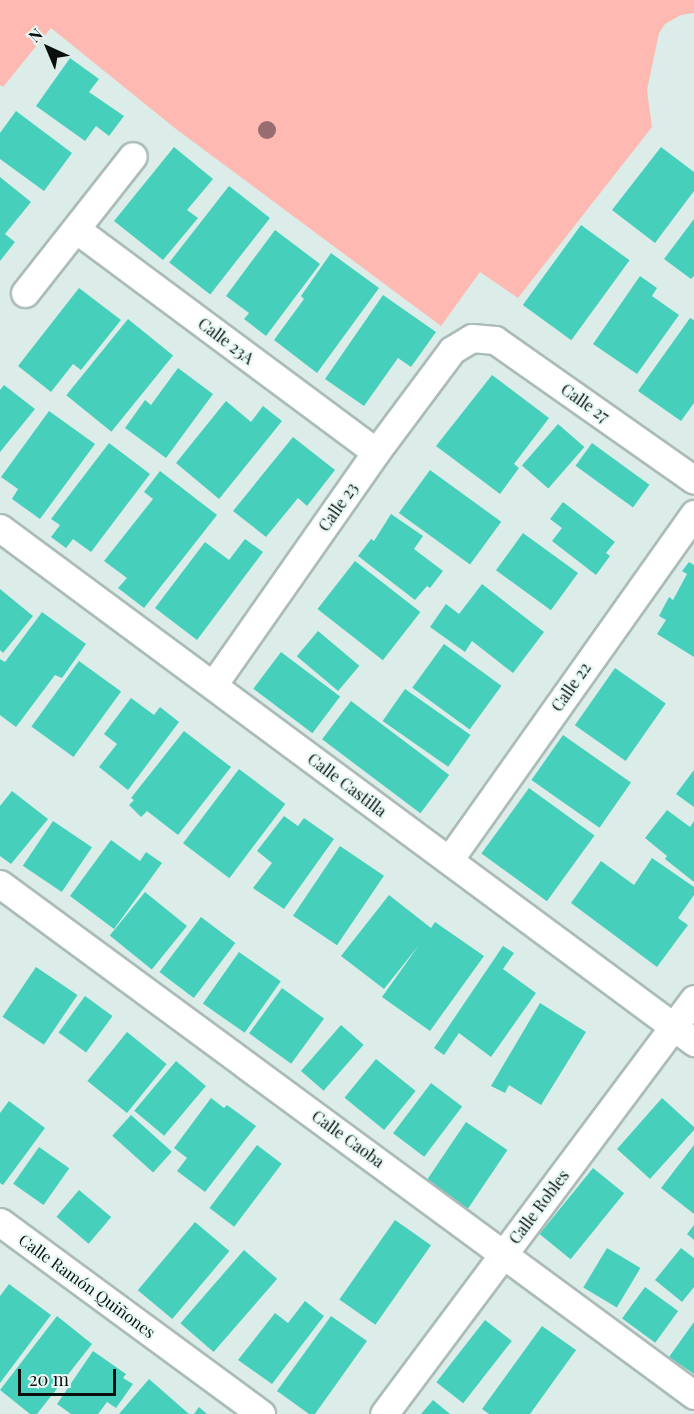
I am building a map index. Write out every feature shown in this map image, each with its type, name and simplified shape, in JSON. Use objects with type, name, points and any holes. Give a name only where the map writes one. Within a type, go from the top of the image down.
[{"type":"street","points":[[25,293],[77,230],[133,156]]},
{"type":"street","name":"Calle 23A","points":[[77,230],[376,452]]},
{"type":"street","name":"Calle 23","points":[[213,685],[376,452],[452,350],[472,338]]},
{"type":"street","name":"Calle 27","points":[[472,338],[495,340],[694,480]]},
{"type":"street","name":"Calle 22","points":[[449,860],[694,514]]},
{"type":"street","name":"Calle Castilla","points":[[0,528],[684,1034]]},
{"type":"street","name":"Calle Caoba","points":[[0,884],[694,1395]]},
{"type":"street","name":"Calle Robles","points":[[384,1414],[504,1254],[684,1034],[694,999]]},
{"type":"street","name":"Calle Ramón Quiñones","points":[[0,1222],[261,1414]]},
{"type":"shaded area","points":[[0,0],[694,0],[694,13],[681,15],[665,24],[659,33],[647,90],[652,127],[518,298],[480,272],[441,326],[176,129],[51,28],[3,87],[0,85]]},
{"type":"building","points":[[70,58],[99,79],[89,92],[124,116],[109,136],[96,126],[85,141],[36,106]]},
{"type":"building","points":[[16,111],[72,153],[44,191],[0,159],[0,133]]},
{"type":"building","points":[[174,147],[213,179],[187,210],[198,218],[163,260],[114,221]]},
{"type":"building","points":[[661,147],[694,172],[694,191],[655,243],[612,210]]},
{"type":"building","points":[[0,177],[31,202],[5,234],[15,242],[0,261]]},
{"type":"building","points":[[229,186],[270,218],[210,294],[169,262]]},
{"type":"building","points":[[694,219],[694,276],[691,279],[664,259]]},
{"type":"building","points":[[581,225],[630,260],[571,340],[523,305]]},
{"type":"building","points":[[275,230],[320,264],[266,336],[244,319],[249,313],[226,296]]},
{"type":"building","points":[[331,253],[379,288],[317,373],[274,340],[304,299],[301,296]]},
{"type":"building","points":[[640,276],[657,288],[652,296],[679,315],[637,374],[593,344]]},
{"type":"building","points":[[79,288],[121,320],[81,370],[73,364],[51,392],[18,366]]},
{"type":"building","points":[[383,295],[436,332],[411,367],[398,358],[364,406],[325,379]]},
{"type":"building","points":[[690,318],[694,320],[694,403],[681,421],[638,391]]},
{"type":"building","points":[[128,319],[173,356],[111,432],[66,395]]},
{"type":"building","points":[[178,368],[213,394],[166,458],[125,428],[145,400],[151,405]]},
{"type":"building","points":[[492,375],[549,418],[514,464],[519,468],[500,494],[436,446]]},
{"type":"building","points":[[4,385],[35,409],[0,452],[0,390]]},
{"type":"building","points":[[226,401],[251,422],[263,406],[282,421],[219,499],[176,463]]},
{"type":"building","points":[[49,411],[95,444],[40,519],[12,499],[18,489],[1,477]]},
{"type":"building","points":[[558,424],[584,447],[548,488],[522,466]]},
{"type":"building","points":[[293,437],[335,470],[307,506],[298,498],[266,537],[233,511]]},
{"type":"building","points":[[109,443],[150,474],[91,552],[73,539],[66,548],[51,537],[60,525],[51,519]]},
{"type":"building","points":[[592,443],[649,485],[633,507],[576,466]]},
{"type":"building","points":[[430,470],[501,522],[470,565],[399,513]]},
{"type":"building","points":[[160,471],[217,515],[144,608],[118,588],[127,578],[104,561],[153,499],[144,492]]},
{"type":"building","points":[[563,502],[615,542],[606,553],[610,556],[596,575],[552,541],[562,528],[550,519]]},
{"type":"building","points":[[391,514],[423,536],[414,549],[443,571],[430,588],[427,586],[415,600],[358,556],[371,539],[374,541]]},
{"type":"building","points":[[523,533],[578,573],[551,610],[496,570]]},
{"type":"building","points":[[245,539],[263,552],[197,640],[155,608],[205,542],[229,560]]},
{"type":"building","points":[[355,561],[420,612],[383,660],[317,609]]},
{"type":"building","points":[[689,562],[694,565],[694,657],[657,634],[666,620],[659,616],[669,597],[673,600],[687,574],[682,571]]},
{"type":"building","points":[[482,584],[544,632],[513,673],[472,641],[465,652],[430,627],[446,604],[459,614]]},
{"type":"building","points":[[0,589],[33,616],[3,653],[0,650]]},
{"type":"building","points":[[42,612],[86,644],[62,678],[55,675],[16,727],[0,715],[0,659],[5,662]]},
{"type":"building","points":[[318,631],[359,666],[338,691],[297,656]]},
{"type":"building","points":[[444,644],[501,686],[470,729],[412,688]]},
{"type":"building","points":[[281,652],[340,697],[312,733],[253,689]]},
{"type":"building","points":[[79,661],[121,692],[73,757],[31,727]]},
{"type":"building","points":[[615,668],[666,704],[626,761],[575,725]]},
{"type":"building","points":[[405,689],[471,735],[448,767],[383,721]]},
{"type":"building","points":[[131,698],[154,715],[160,707],[179,722],[128,790],[99,767],[117,744],[104,734]]},
{"type":"building","points":[[351,701],[449,775],[420,813],[322,739]]},
{"type":"building","points":[[184,731],[231,767],[178,835],[147,811],[141,817],[129,805],[134,800],[131,798]]},
{"type":"building","points":[[563,735],[631,783],[599,828],[531,780]]},
{"type":"building","points":[[239,769],[285,804],[229,878],[183,843]]},
{"type":"building","points":[[694,770],[694,807],[676,794]]},
{"type":"building","points":[[529,788],[595,836],[547,901],[481,854]]},
{"type":"building","points":[[12,791],[48,819],[11,864],[0,856],[0,806]]},
{"type":"building","points":[[667,810],[690,827],[694,821],[694,882],[665,859],[667,856],[645,838]]},
{"type":"building","points":[[284,816],[298,826],[304,818],[334,839],[284,909],[253,888],[272,863],[257,851]]},
{"type":"building","points":[[53,821],[92,847],[62,892],[23,866]]},
{"type":"building","points":[[111,840],[140,861],[146,852],[162,863],[114,929],[70,896]]},
{"type":"building","points":[[340,846],[384,876],[337,945],[293,916]]},
{"type":"building","points":[[652,858],[694,887],[694,895],[678,918],[688,925],[657,967],[571,903],[601,861],[634,885]]},
{"type":"building","points":[[145,892],[187,926],[152,970],[110,936]]},
{"type":"building","points":[[389,895],[431,928],[435,922],[484,956],[430,1031],[382,997],[419,945],[384,989],[341,956]]},
{"type":"building","points":[[201,917],[235,943],[194,998],[159,972]]},
{"type":"building","points":[[503,946],[514,953],[503,969],[536,993],[491,1057],[459,1033],[444,1055],[434,1048]]},
{"type":"building","points":[[239,952],[281,981],[245,1033],[203,1004]]},
{"type":"building","points":[[36,967],[77,995],[44,1045],[2,1017]]},
{"type":"building","points":[[282,988],[324,1019],[291,1064],[249,1033]]},
{"type":"building","points":[[85,996],[113,1016],[86,1052],[59,1032]]},
{"type":"building","points":[[540,1003],[586,1032],[541,1105],[509,1085],[505,1093],[491,1086]]},
{"type":"building","points":[[341,1025],[364,1045],[324,1091],[301,1071]]},
{"type":"building","points":[[127,1032],[167,1064],[127,1113],[87,1081]]},
{"type":"building","points":[[376,1059],[416,1091],[384,1130],[345,1098]]},
{"type":"building","points":[[176,1061],[206,1086],[164,1136],[134,1111]]},
{"type":"building","points":[[431,1083],[462,1106],[424,1157],[393,1133]]},
{"type":"building","points":[[211,1098],[224,1108],[227,1105],[256,1126],[205,1192],[177,1171],[187,1158],[174,1148]]},
{"type":"building","points":[[662,1098],[694,1127],[694,1130],[650,1179],[617,1149]]},
{"type":"building","points":[[9,1101],[45,1128],[3,1185],[0,1183],[0,1113]]},
{"type":"building","points":[[131,1115],[172,1152],[153,1173],[112,1136]]},
{"type":"building","points":[[466,1122],[507,1150],[467,1210],[426,1182]]},
{"type":"building","points":[[257,1145],[282,1164],[234,1227],[209,1208]]},
{"type":"building","points":[[694,1145],[694,1214],[661,1188]]},
{"type":"building","points":[[39,1147],[69,1168],[43,1205],[13,1184]]},
{"type":"building","points":[[593,1168],[624,1193],[571,1259],[540,1234]]},
{"type":"building","points":[[79,1190],[111,1217],[89,1244],[57,1217]]},
{"type":"building","points":[[395,1220],[431,1245],[375,1325],[339,1299]]},
{"type":"building","points":[[195,1222],[229,1251],[172,1319],[138,1290]]},
{"type":"building","points":[[694,1225],[694,1240],[687,1234]]},
{"type":"building","points":[[607,1248],[640,1268],[617,1308],[583,1287]]},
{"type":"building","points":[[681,1248],[694,1258],[694,1287],[682,1302],[655,1280]]},
{"type":"building","points":[[244,1250],[277,1279],[214,1352],[180,1323]]},
{"type":"building","points":[[9,1284],[51,1315],[0,1383],[0,1296]]},
{"type":"building","points":[[645,1287],[678,1311],[655,1343],[622,1319]]},
{"type":"building","points":[[305,1301],[324,1316],[272,1384],[238,1360],[275,1313],[288,1323]]},
{"type":"building","points":[[57,1316],[92,1344],[37,1414],[30,1414],[0,1390]]},
{"type":"building","points":[[331,1316],[367,1341],[315,1414],[309,1414],[277,1391]]},
{"type":"building","points":[[485,1320],[512,1341],[463,1403],[436,1382]]},
{"type":"building","points":[[694,1322],[694,1374],[669,1357]]},
{"type":"building","points":[[542,1326],[576,1350],[530,1414],[489,1414],[482,1409]]},
{"type":"building","points":[[93,1351],[126,1374],[123,1378],[133,1384],[116,1408],[107,1402],[98,1414],[71,1414],[57,1404]]},
{"type":"building","points":[[149,1379],[189,1414],[119,1414]]},
{"type":"building","points":[[433,1400],[450,1414],[421,1414]]},
{"type":"building","points":[[199,1407],[207,1414],[194,1414]]}]
